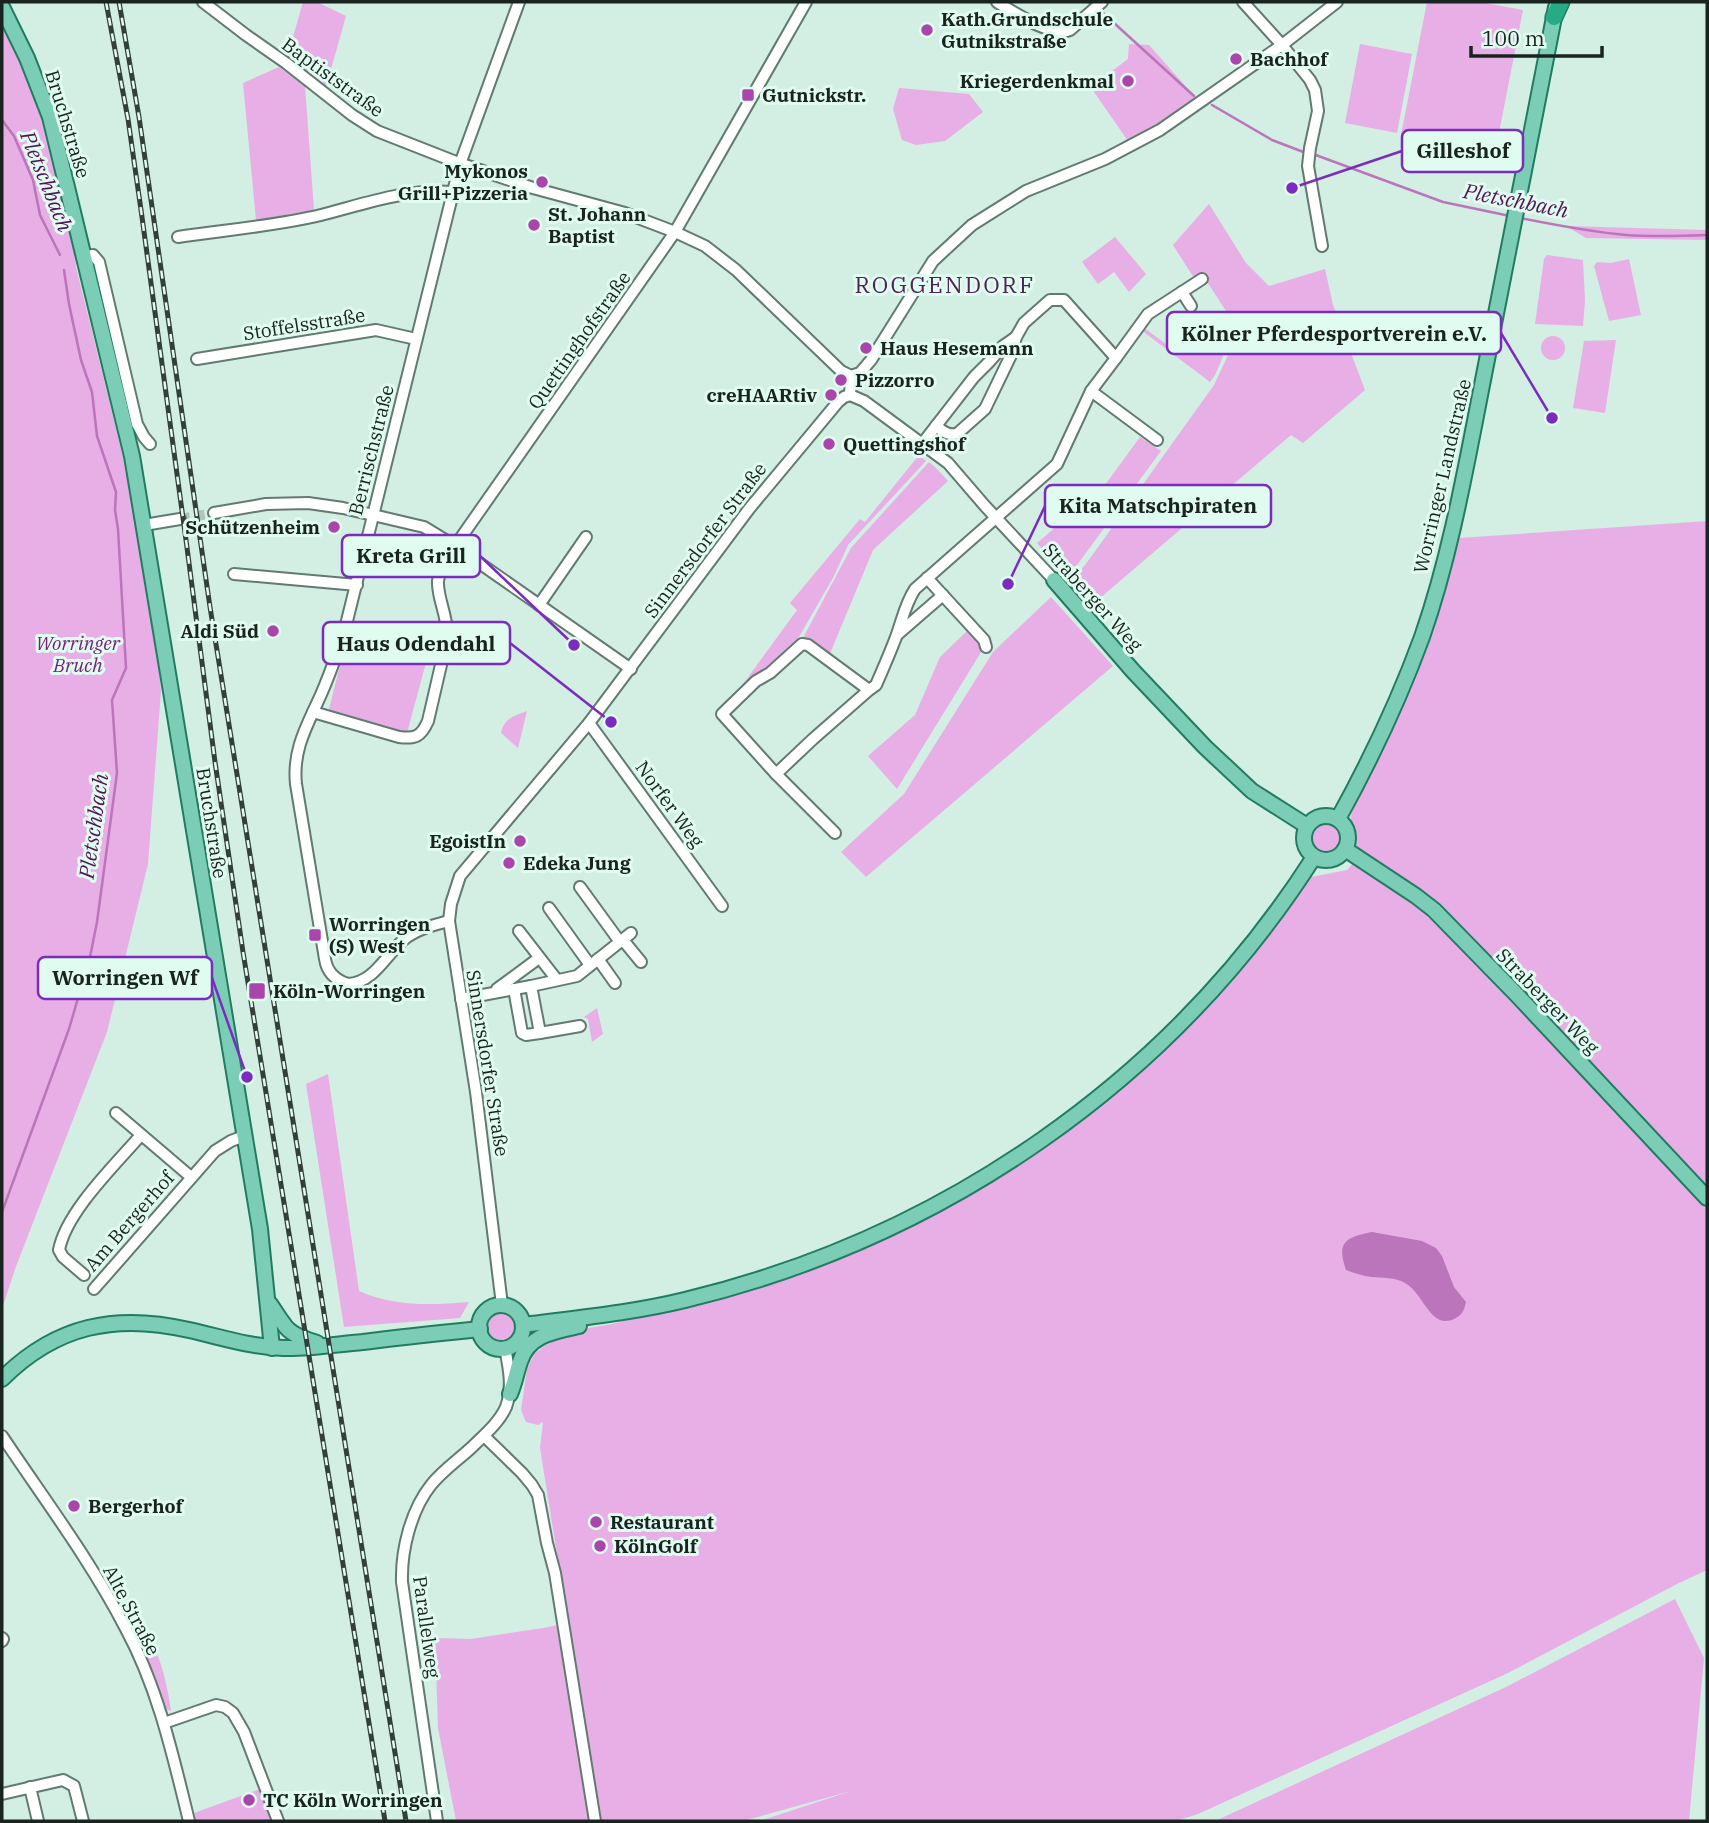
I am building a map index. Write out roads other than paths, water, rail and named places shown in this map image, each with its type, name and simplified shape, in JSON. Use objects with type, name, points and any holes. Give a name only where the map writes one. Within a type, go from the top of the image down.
[{"type":"main road","name":"Bruchstraße","points":[[2,7],[27,58],[50,117],[132,456],[260,1228],[272,1348]]},
{"type":"main road","name":"Worringer Landstraße","points":[[1338,819],[1391,715],[1422,636],[1442,571],[1461,491],[1557,7]]},
{"type":"main road","name":"Straberger Weg","points":[[1054,580],[1205,747],[1252,790],[1307,826]]},
{"type":"main road","points":[[1325,816],[1338,819],[1348,836],[1345,849],[1339,856],[1331,859],[1314,857],[1304,839],[1307,826],[1325,816]]},
{"type":"main road","name":"Straberger Weg","points":[[1345,849],[1434,910],[1707,1198]]},
{"type":"main road","points":[[523,1325],[617,1313],[685,1300],[760,1279],[820,1259],[901,1223],[978,1182],[1083,1110],[1170,1034],[1255,940],[1314,857]]},
{"type":"main road","points":[[269,1303],[283,1325],[291,1332],[324,1345]]},
{"type":"main road","points":[[502,1305],[517,1311],[523,1325],[519,1340],[505,1348],[491,1346],[482,1336],[480,1329],[483,1315],[488,1309],[502,1305]]},
{"type":"main road","points":[[510,1394],[525,1349],[533,1341],[554,1332],[598,1323],[617,1313]]},
{"type":"main road","points":[[2,1379],[25,1358],[48,1344],[67,1335],[115,1323],[152,1322],[234,1342],[272,1348],[480,1329]]},
{"type":"street","name":"Baptiststraße","points":[[203,2],[364,125],[397,140],[533,188],[625,213],[705,246],[721,257],[841,372],[851,376]]},
{"type":"street","name":"Berrischstraße","points":[[449,921],[419,930],[407,938],[364,981],[348,984],[336,979],[326,966],[295,771],[300,739],[326,683],[344,634],[460,163],[519,2]]},
{"type":"street","name":"Quettinghofstraße","points":[[313,712],[398,737],[410,738],[424,731],[447,639],[448,628],[438,581],[446,559],[675,232],[806,2]]},
{"type":"street","points":[[998,2],[1019,16],[1064,33],[1100,4]]},
{"type":"street","points":[[1243,2],[1282,45],[1315,90],[1318,111],[1309,154],[1310,184],[1322,246]]},
{"type":"street","points":[[850,395],[851,376],[860,373],[871,360],[933,261],[972,225],[1026,191],[1105,159],[1160,130],[1282,45],[1337,2]]},
{"type":"street","points":[[178,237],[302,219],[397,195],[453,192]]},
{"type":"street","name":"Bruchstraße","points":[[84,257],[93,256],[99,262],[137,425],[150,444]]},
{"type":"street","points":[[776,774],[876,685],[911,595],[1058,464],[1091,391],[1148,314],[1202,279]]},
{"type":"street","points":[[1182,292],[1191,306]]},
{"type":"street","points":[[936,426],[953,435],[985,409],[1024,323],[1050,300],[1064,299],[1116,358]]},
{"type":"street","name":"Stoffelsstraße","points":[[197,359],[376,330],[416,339]]},
{"type":"street","points":[[922,444],[974,377],[1003,346],[1016,337]]},
{"type":"street","points":[[1091,391],[1157,440]]},
{"type":"street","name":"Straberger Weg","points":[[850,395],[864,401],[948,463],[1054,580]]},
{"type":"street","name":"Sinnersdorfer Straße","points":[[502,1305],[478,1102],[449,921],[460,876],[589,723],[774,478],[838,402],[850,395]]},
{"type":"street","points":[[214,513],[266,504],[308,503],[343,508],[424,527],[631,669]]},
{"type":"street","points":[[144,525],[180,519]]},
{"type":"street","points":[[539,605],[586,537]]},
{"type":"street","points":[[234,574],[357,585]]},
{"type":"street","points":[[927,578],[984,640],[986,647]]},
{"type":"street","points":[[898,634],[943,595]]},
{"type":"street","points":[[835,834],[722,714],[756,681],[770,673],[802,644],[869,690]]},
{"type":"street","name":"Norfer Weg","points":[[589,723],[722,906]]},
{"type":"street","points":[[580,887],[625,938],[641,962]]},
{"type":"street","points":[[549,908],[615,983]]},
{"type":"street","points":[[519,931],[557,980]]},
{"type":"street","points":[[461,999],[577,976],[625,938]]},
{"type":"street","points":[[496,992],[539,958]]},
{"type":"street","points":[[531,986],[540,1033]]},
{"type":"street","points":[[514,989],[523,1033],[526,1035],[580,1026]]},
{"type":"street","name":"Am Bergerhof","points":[[116,1113],[191,1177]]},
{"type":"street","name":"Am Bergerhof","points":[[84,1275],[59,1251],[63,1237],[81,1206],[141,1135]]},
{"type":"street","name":"Am Bergerhof","points":[[94,1289],[215,1151],[244,1136]]},
{"type":"street","points":[[505,1348],[510,1394]]},
{"type":"street","name":"Parallelweg","points":[[437,1821],[401,1562],[412,1519],[431,1485],[484,1436],[505,1409],[510,1394]]},
{"type":"street","name":"Alte Straße","points":[[2,1436],[99,1581],[126,1628],[164,1723],[189,1821]]},
{"type":"street","points":[[484,1436],[522,1473],[538,1495],[555,1573],[595,1821]]},
{"type":"street","points":[[164,1723],[216,1705],[233,1713],[244,1732],[278,1821]]},
{"type":"street","points":[[2,1794],[63,1780],[74,1786],[83,1821]]},
{"type":"street","points":[[30,1787],[38,1821]]},
{"type":"waterway","name":"Pletschbach","points":[[1102,12],[1194,96]]},
{"type":"waterway","name":"Pletschbach","points":[[1212,105],[1272,140],[1306,153]]},
{"type":"waterway","name":"Pletschbach","points":[[2,120],[14,136],[33,180],[40,215],[60,255]]},
{"type":"waterway","name":"Pletschbach","points":[[1313,154],[1443,202],[1510,216]]},
{"type":"waterway","name":"Pletschbach","points":[[1520,218],[1626,235],[1707,235]]},
{"type":"waterway","name":"Pletschbach","points":[[2,1212],[69,1029],[90,957],[117,773],[112,700],[126,668],[116,492],[97,436],[92,392],[81,360],[64,270]]},
{"type":"tunnel","points":[[180,519],[214,513]]},
{"type":"railway","points":[[106,2],[128,119],[243,952],[385,1821]]},
{"type":"railway","points":[[119,2],[139,117],[210,607],[406,1821]]},
{"type":"place","name":"Kath.Grundschule Gutnikstraße","points":[[927,30]]},
{"type":"place","name":"Bachhof","points":[[1236,59]]},
{"type":"place","name":"Kriegerdenkmal","points":[[1128,81]]},
{"type":"place","name":"Gutnickstr.","points":[[748,95]]},
{"type":"place","name":"Mykonos Grill+Pizzeria","points":[[542,182]]},
{"type":"place","name":"Gilleshof","points":[[1292,188]]},
{"type":"place","name":"St. Johann Baptist","points":[[534,225]]},
{"type":"place","name":"Haus Hesemann","points":[[866,348]]},
{"type":"place","name":"Pizzorro","points":[[841,380]]},
{"type":"place","name":"creHAARtiv","points":[[831,395]]},
{"type":"place","name":"Kölner Pferdesportverein e.V.","points":[[1552,418]]},
{"type":"place","name":"Quettingshof","points":[[829,444]]},
{"type":"place","name":"Schützenheim","points":[[334,527]]},
{"type":"place","name":"Kita Matschpiraten","points":[[1008,584]]},
{"type":"place","name":"Aldi Süd","points":[[273,631]]},
{"type":"place","name":"Kreta Grill","points":[[574,645]]},
{"type":"place","name":"Haus Odendahl","points":[[611,722]]},
{"type":"place","name":"EgoistIn","points":[[520,841]]},
{"type":"place","name":"Edeka Jung","points":[[509,863]]},
{"type":"place","name":"Worringen (S) West","points":[[315,935]]},
{"type":"place","name":"Köln-Worringen","points":[[257,991]]},
{"type":"place","name":"Worringen Wf","points":[[247,1077]]},
{"type":"place","name":"Bergerhof","points":[[74,1506]]},
{"type":"place","name":"Restaurant","points":[[596,1522]]},
{"type":"place","name":"KölnGolf","points":[[600,1546]]},
{"type":"place","name":"TC Köln Worringen","points":[[249,1800]]},
{"type":"district","name":"ROGGENDORF","points":[[945,284]]},
{"type":"park label","name":"Worringer Bruch","points":[[78,654]]}]
